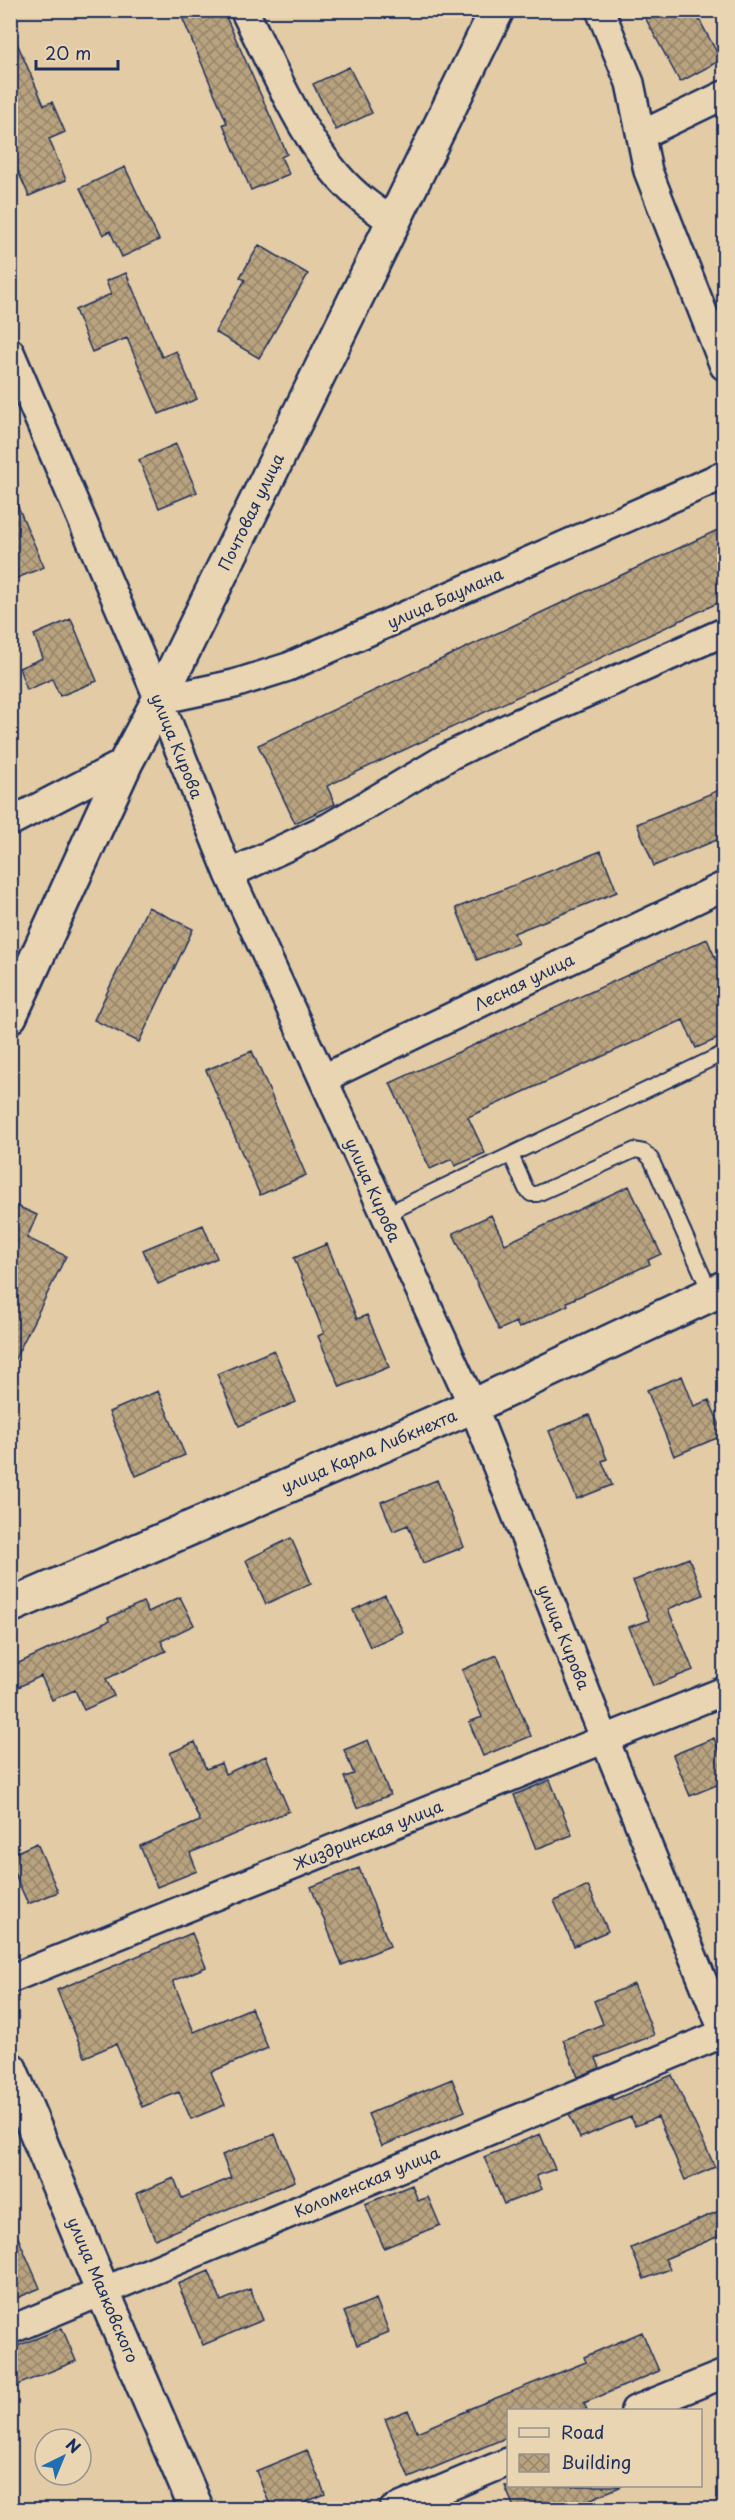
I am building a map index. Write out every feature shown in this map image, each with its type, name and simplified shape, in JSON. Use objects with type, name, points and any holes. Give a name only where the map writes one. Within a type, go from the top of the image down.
[{"type":"street","points":[[244,10],[309,135],[324,158],[356,195],[394,223]]},
{"type":"street","name":"Почтовая улица","points":[[10,1016],[126,762],[159,700],[497,10]]},
{"type":"street","points":[[600,10],[630,83],[648,171],[724,366]]},
{"type":"street","points":[[641,135],[724,94]]},
{"type":"street","name":"улица Кирова","points":[[10,352],[159,700],[229,874],[473,1406],[724,2033]]},
{"type":"street","name":"улица Баумана","points":[[159,700],[234,684],[288,667],[724,475]]},
{"type":"street","points":[[229,874],[329,826],[451,755],[724,632]]},
{"type":"street","points":[[10,822],[126,762]]},
{"type":"street","name":"Лесная улица","points":[[324,1078],[724,886]]},
{"type":"street","name":"улица Карла Либкнехта","points":[[10,1606],[473,1406],[718,1291]]},
{"type":"street","name":"Жиздринская улица","points":[[10,1979],[724,1691]]},
{"type":"street","name":"Коломенская улица","points":[[10,2330],[724,2033]]},
{"type":"street","name":"улица Маяковского","points":[[10,2068],[197,2510]]},
{"type":"street","points":[[637,2409],[724,2374]]},
{"type":"street","points":[[393,2510],[507,2462]]},
{"type":"lane","points":[[384,1215],[724,1053]]},
{"type":"lane","points":[[511,1155],[526,1189],[531,1194],[537,1194],[635,1150],[644,1152],[651,1159],[718,1291]]},
{"type":"building","points":[[179,10],[223,10],[287,154],[281,157],[289,174],[251,190],[223,124],[227,123]]},
{"type":"building","points":[[641,10],[694,10],[721,60],[680,82]]},
{"type":"building","points":[[10,27],[44,105],[52,102],[65,132],[49,139],[66,180],[29,196],[10,153]]},
{"type":"building","points":[[349,67],[372,113],[336,130],[313,84]]},
{"type":"building","points":[[125,167],[159,240],[122,257],[110,231],[103,235],[80,188]]},
{"type":"building","points":[[259,245],[308,274],[259,358],[215,332],[245,280],[240,277]]},
{"type":"building","points":[[126,273],[162,357],[176,351],[197,399],[159,414],[127,338],[92,352],[75,310],[111,294],[106,281]]},
{"type":"building","points":[[176,444],[197,492],[159,508],[139,460]]},
{"type":"building","points":[[10,488],[44,567],[10,581]]},
{"type":"building","points":[[724,527],[724,600],[327,786],[335,804],[295,823],[258,745]]},
{"type":"building","points":[[71,619],[97,681],[60,696],[52,679],[27,690],[19,668],[43,658],[34,635]]},
{"type":"building","points":[[724,788],[724,837],[654,866],[637,824]]},
{"type":"building","points":[[601,851],[617,892],[514,933],[518,943],[477,960],[456,908]]},
{"type":"building","points":[[148,907],[193,929],[139,1042],[94,1020]]},
{"type":"building","points":[[707,939],[724,978],[724,1036],[696,1048],[683,1020],[468,1117],[485,1153],[455,1166],[452,1159],[430,1169],[390,1083]]},
{"type":"building","points":[[252,1051],[306,1175],[260,1195],[206,1070]]},
{"type":"building","points":[[629,1186],[661,1254],[648,1260],[650,1264],[567,1302],[568,1305],[519,1328],[516,1322],[499,1330],[453,1233],[491,1215],[505,1244]]},
{"type":"building","points":[[10,1203],[37,1215],[27,1238],[66,1256],[10,1369]]},
{"type":"building","points":[[203,1225],[217,1258],[158,1284],[143,1250]]},
{"type":"building","points":[[327,1244],[357,1319],[367,1315],[389,1367],[340,1387],[318,1336],[324,1333],[294,1258]]},
{"type":"building","points":[[274,1350],[296,1402],[239,1426],[217,1374]]},
{"type":"building","points":[[682,1376],[694,1406],[709,1400],[724,1435],[674,1456],[647,1390]]},
{"type":"building","points":[[158,1391],[185,1455],[136,1476],[109,1412]]},
{"type":"building","points":[[589,1415],[607,1459],[602,1461],[612,1485],[577,1499],[549,1431]]},
{"type":"building","points":[[437,1480],[464,1547],[423,1563],[408,1525],[393,1531],[381,1502]]},
{"type":"building","points":[[291,1538],[311,1583],[266,1604],[246,1560]]},
{"type":"building","points":[[689,1558],[703,1595],[668,1609],[693,1670],[653,1686],[629,1627],[649,1620],[633,1581]]},
{"type":"building","points":[[385,1595],[403,1632],[370,1647],[353,1610]]},
{"type":"building","points":[[180,1597],[194,1625],[161,1641],[166,1651],[106,1679],[114,1696],[84,1710],[75,1690],[52,1700],[41,1676],[10,1691],[10,1667],[109,1621],[108,1618],[143,1602],[148,1612]]},
{"type":"building","points":[[497,1655],[531,1736],[483,1756],[469,1722],[482,1717],[462,1670]]},
{"type":"building","points":[[714,1738],[724,1764],[724,1782],[690,1796],[673,1755]]},
{"type":"building","points":[[368,1740],[390,1795],[357,1808],[344,1777],[354,1774],[344,1750]]},
{"type":"building","points":[[195,1742],[206,1769],[221,1763],[225,1774],[266,1756],[289,1811],[190,1853],[197,1871],[157,1887],[140,1846],[200,1821],[170,1753]]},
{"type":"building","points":[[550,1780],[572,1835],[536,1849],[514,1795]]},
{"type":"building","points":[[37,1843],[58,1892],[28,1904],[10,1863],[10,1855]]},
{"type":"building","points":[[359,1868],[390,1946],[342,1965],[311,1887]]},
{"type":"building","points":[[588,1886],[608,1931],[574,1946],[554,1901]]},
{"type":"building","points":[[192,1933],[206,1967],[173,1981],[194,2032],[251,2008],[268,2048],[211,2072],[225,2105],[191,2119],[179,2092],[142,2107],[116,2044],[85,2057],[57,1990]]},
{"type":"building","points":[[634,1984],[654,2035],[596,2058],[600,2068],[578,2077],[563,2040],[603,2024],[594,2001]]},
{"type":"building","points":[[672,2075],[715,2167],[685,2180],[658,2117],[635,2126],[631,2117],[580,2138],[569,2114],[612,2097],[613,2100]]},
{"type":"building","points":[[452,2079],[465,2111],[382,2146],[368,2114]]},
{"type":"building","points":[[275,2134],[295,2181],[155,2239],[136,2194],[174,2178],[182,2198],[231,2178],[222,2155]]},
{"type":"building","points":[[540,2134],[555,2169],[536,2176],[542,2189],[504,2204],[484,2157]]},
{"type":"building","points":[[412,2185],[418,2201],[428,2197],[440,2225],[384,2248],[365,2204]]},
{"type":"building","points":[[724,2209],[724,2234],[665,2259],[670,2269],[644,2279],[631,2248]]},
{"type":"building","points":[[10,2219],[40,2288],[10,2301]]},
{"type":"building","points":[[209,2271],[221,2301],[250,2289],[263,2320],[203,2345],[178,2284]]},
{"type":"building","points":[[376,2299],[389,2332],[357,2345],[344,2312]]},
{"type":"building","points":[[62,2328],[76,2361],[10,2388],[10,2349]]},
{"type":"building","points":[[642,2332],[659,2371],[584,2403],[587,2409],[507,2409],[507,2437],[409,2478],[385,2419],[408,2410],[417,2432],[586,2362],[584,2357]]},
{"type":"building","points":[[307,2450],[325,2494],[306,2502],[309,2510],[272,2510],[256,2471]]},
{"type":"building","points":[[505,2486],[620,2487],[565,2510],[515,2510]]}]
